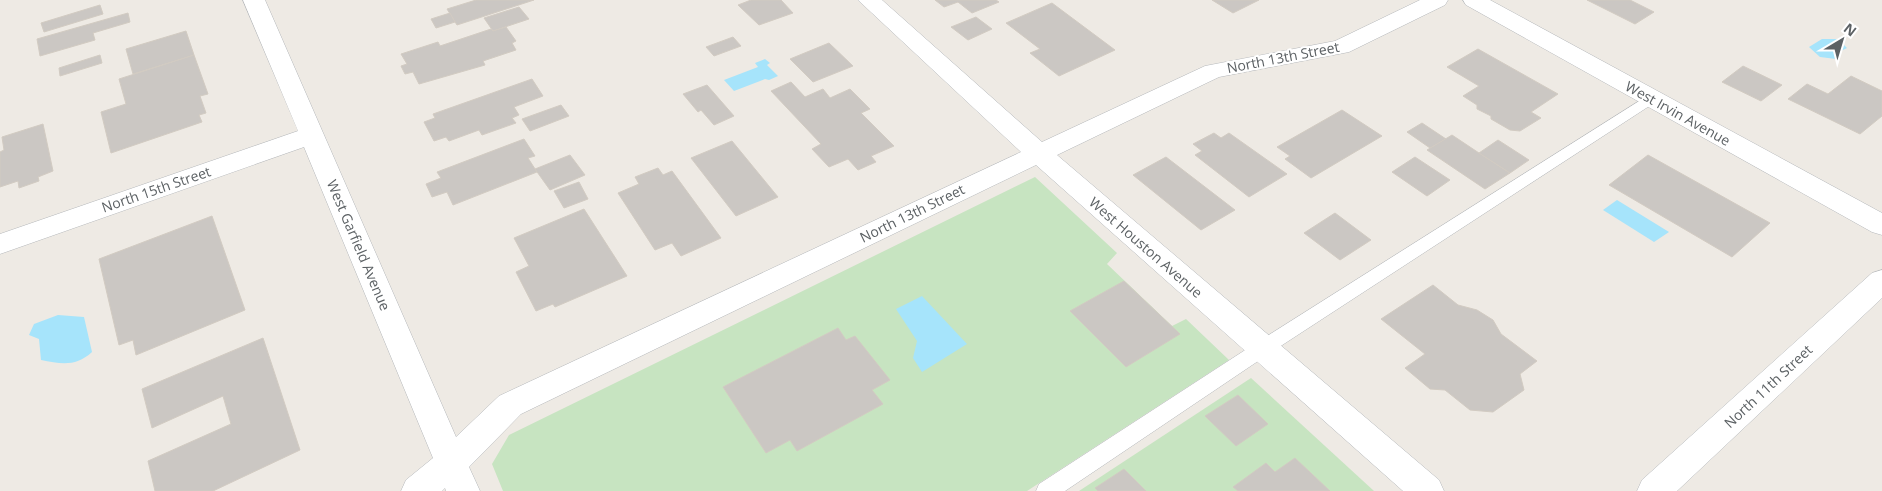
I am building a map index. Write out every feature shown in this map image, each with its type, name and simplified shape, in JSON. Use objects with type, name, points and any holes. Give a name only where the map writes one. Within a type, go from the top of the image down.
[{"type":"street","name":"West Garfield Avenue","points":[[254,0],[463,491]]},
{"type":"street","name":"West Houston Avenue","points":[[869,0],[1038,153],[1427,491]]},
{"type":"street","name":"North 13th Street","points":[[418,491],[451,463],[510,405],[1213,71],[1341,47],[1437,0]]},
{"type":"street","name":"West Irvin Avenue","points":[[1474,0],[1882,225]]},
{"type":"street","name":"North 15th Street","points":[[0,244],[313,135]]},
{"type":"street","name":"North 11th Street","points":[[1654,491],[1882,282]]},
{"type":"lane","points":[[1047,491],[1262,348],[1652,98]]},
{"type":"green space","points":[[1035,177],[1117,253],[1107,264],[1172,326],[1186,319],[1229,360],[1027,491],[503,491],[492,464],[509,435]]},
{"type":"green space","points":[[1251,378],[1374,491],[1079,491]]},
{"type":"water","points":[[1822,39],[1838,39],[1847,48],[1839,52],[1836,59],[1820,57],[1809,47]]},
{"type":"water","points":[[765,59],[770,63],[767,65],[778,76],[734,91],[724,80],[758,67],[755,63]]},
{"type":"water","points":[[1617,200],[1669,232],[1654,242],[1603,210]]},
{"type":"water","points":[[922,296],[967,344],[922,372],[913,358],[917,341],[896,309]]},
{"type":"water","points":[[58,315],[84,317],[92,352],[86,357],[68,363],[41,360],[39,339],[29,335],[34,324]]},
{"type":"building","points":[[476,0],[534,0],[457,25],[447,9]]},
{"type":"building","points":[[751,0],[781,0],[793,13],[759,25],[738,5]]},
{"type":"building","points":[[935,0],[996,0],[999,2],[972,13],[958,2],[944,7]]},
{"type":"building","points":[[1212,0],[1259,0],[1233,13]]},
{"type":"building","points":[[1587,0],[1630,0],[1654,12],[1635,24]]},
{"type":"building","points":[[1052,3],[1115,50],[1059,76],[1030,53],[1040,49],[1006,23]]},
{"type":"building","points":[[100,5],[103,14],[44,32],[41,23]]},
{"type":"building","points":[[519,7],[529,19],[493,31],[484,18]]},
{"type":"building","points":[[128,13],[130,22],[93,33],[95,40],[40,56],[37,39]]},
{"type":"building","points":[[450,13],[455,22],[436,28],[431,19]]},
{"type":"building","points":[[976,17],[992,29],[968,40],[951,27]]},
{"type":"building","points":[[506,27],[516,41],[512,43],[516,50],[483,61],[485,65],[419,84],[413,72],[405,74],[401,66],[407,64],[401,54],[438,42],[440,46],[491,29],[493,31]]},
{"type":"building","points":[[186,31],[194,55],[133,74],[126,49]]},
{"type":"building","points":[[733,37],[741,46],[714,56],[706,47]]},
{"type":"building","points":[[829,43],[853,66],[813,82],[790,59]]},
{"type":"building","points":[[1478,49],[1558,94],[1531,112],[1541,118],[1520,131],[1510,130],[1491,119],[1491,116],[1477,109],[1477,105],[1463,96],[1479,86],[1447,67]]},
{"type":"building","points":[[100,55],[102,63],[60,76],[59,68]]},
{"type":"building","points":[[194,55],[208,94],[200,96],[206,113],[199,115],[202,122],[111,153],[101,112],[126,104],[119,79]]},
{"type":"building","points":[[1743,66],[1782,85],[1761,101],[1722,82]]},
{"type":"building","points":[[1851,76],[1882,91],[1882,116],[1860,134],[1788,99],[1807,84],[1828,94]]},
{"type":"building","points":[[532,79],[543,96],[514,107],[519,115],[512,118],[516,123],[482,135],[479,130],[449,141],[446,137],[434,141],[424,122],[435,118],[433,114]]},
{"type":"building","points":[[791,82],[805,97],[823,89],[830,98],[850,89],[870,109],[861,113],[894,146],[871,156],[876,162],[858,170],[848,159],[829,167],[812,149],[821,144],[771,91]]},
{"type":"building","points":[[707,85],[734,116],[714,125],[701,110],[698,112],[683,94]]},
{"type":"building","points":[[561,105],[569,116],[530,131],[522,119]]},
{"type":"building","points":[[1342,110],[1382,136],[1311,178],[1285,159],[1290,156],[1277,147]]},
{"type":"building","points":[[1422,123],[1446,139],[1430,148],[1407,132]]},
{"type":"building","points":[[43,124],[53,171],[38,177],[39,181],[19,188],[18,181],[0,187],[0,152],[4,150],[2,137]]},
{"type":"building","points":[[1214,133],[1221,138],[1229,133],[1287,174],[1249,197],[1195,155],[1202,151],[1193,144]]},
{"type":"building","points":[[1452,135],[1510,173],[1485,189],[1427,150]]},
{"type":"building","points":[[524,139],[535,156],[528,158],[537,172],[453,205],[447,192],[432,197],[426,184],[441,178],[437,172]]},
{"type":"building","points":[[1498,140],[1529,160],[1510,173],[1479,153]]},
{"type":"building","points":[[732,141],[778,197],[736,216],[691,158]]},
{"type":"building","points":[[570,155],[585,175],[550,190],[535,169]]},
{"type":"building","points":[[1648,155],[1770,223],[1732,257],[1609,185]]},
{"type":"building","points":[[1166,157],[1235,210],[1201,230],[1133,175]]},
{"type":"building","points":[[1415,157],[1450,180],[1427,196],[1392,172]]},
{"type":"building","points":[[658,168],[663,175],[672,171],[721,238],[681,256],[672,243],[655,250],[618,193],[639,184],[635,177]]},
{"type":"building","points":[[579,182],[588,199],[564,208],[554,191]]},
{"type":"building","points":[[584,209],[627,276],[555,307],[553,304],[536,311],[516,272],[529,266],[514,238]]},
{"type":"building","points":[[1335,213],[1371,240],[1340,260],[1304,233]]},
{"type":"building","points":[[212,216],[245,310],[136,355],[133,340],[119,345],[99,259]]},
{"type":"building","points":[[1124,281],[1180,334],[1126,367],[1070,311]]},
{"type":"building","points":[[1433,285],[1458,305],[1477,310],[1493,320],[1501,334],[1537,361],[1520,374],[1524,390],[1493,412],[1470,410],[1445,390],[1430,389],[1405,368],[1425,354],[1381,319]]},
{"type":"building","points":[[838,328],[846,340],[855,336],[890,380],[872,390],[883,404],[797,451],[790,440],[766,453],[723,387]]},
{"type":"building","points":[[263,338],[300,450],[213,491],[155,491],[148,461],[231,424],[223,396],[152,428],[142,389]]},
{"type":"building","points":[[1238,395],[1268,424],[1236,446],[1205,416]]},
{"type":"building","points":[[1295,458],[1330,491],[1238,491],[1233,487],[1266,463],[1275,472]]},
{"type":"building","points":[[1124,469],[1146,491],[1098,491],[1095,488]]}]
